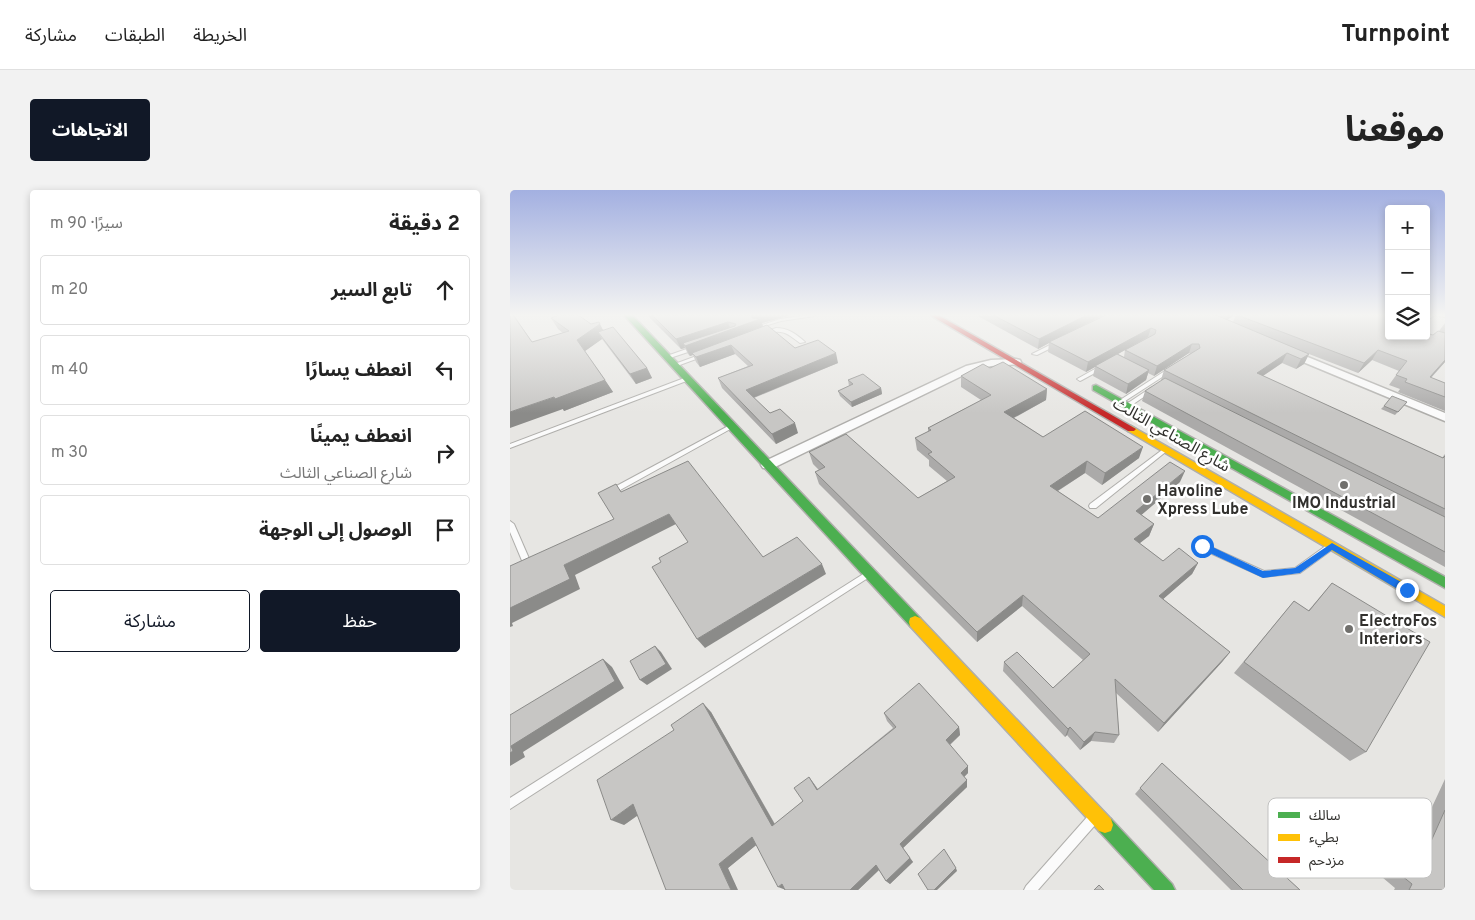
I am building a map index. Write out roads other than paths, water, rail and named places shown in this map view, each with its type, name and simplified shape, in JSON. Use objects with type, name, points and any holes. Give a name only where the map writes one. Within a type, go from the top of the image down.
[{"type":"main road","points":[[659,348],[1166,890]]},
{"type":"main road","name":"شارع الصناعي الثالث","points":[[991,348],[1445,612]]},
{"type":"main road","points":[[1031,352],[1050,362]]},
{"type":"main road","name":"شارع الصناعي الثالث","points":[[1076,377],[1443,581]]},
{"type":"main road","points":[[1407,590],[1425,594],[1445,602]]},
{"type":"street","points":[[970,368],[980,359],[982,348]]},
{"type":"street","points":[[1279,348],[1445,417]]},
{"type":"street","points":[[768,465],[970,368],[991,363],[1016,362]]},
{"type":"lane","points":[[671,361],[699,348]]},
{"type":"lane","points":[[1031,352],[1042,348]]},
{"type":"lane","points":[[671,361],[712,352]]},
{"type":"lane","points":[[1076,377],[1106,365]]},
{"type":"lane","points":[[1124,404],[1154,380],[1177,366]]},
{"type":"lane","points":[[1146,376],[1154,380]]},
{"type":"lane","points":[[510,446],[687,378]]},
{"type":"lane","points":[[1124,404],[1162,384]]},
{"type":"lane","points":[[611,492],[732,426]]},
{"type":"lane","points":[[1093,506],[1167,449]]},
{"type":"lane","points":[[510,524],[527,563]]},
{"type":"lane","points":[[1202,546],[1263,574],[1296,571],[1332,546]]},
{"type":"lane","points":[[510,804],[869,573]]},
{"type":"lane","points":[[1030,890],[1096,815]]},
{"type":"place","name":"IMO Industrial","points":[[1344,485]]},
{"type":"place","name":"Havoline Xpress Lube","points":[[1147,499]]},
{"type":"place","name":"ElectroFos Interiors","points":[[1349,629]]}]
